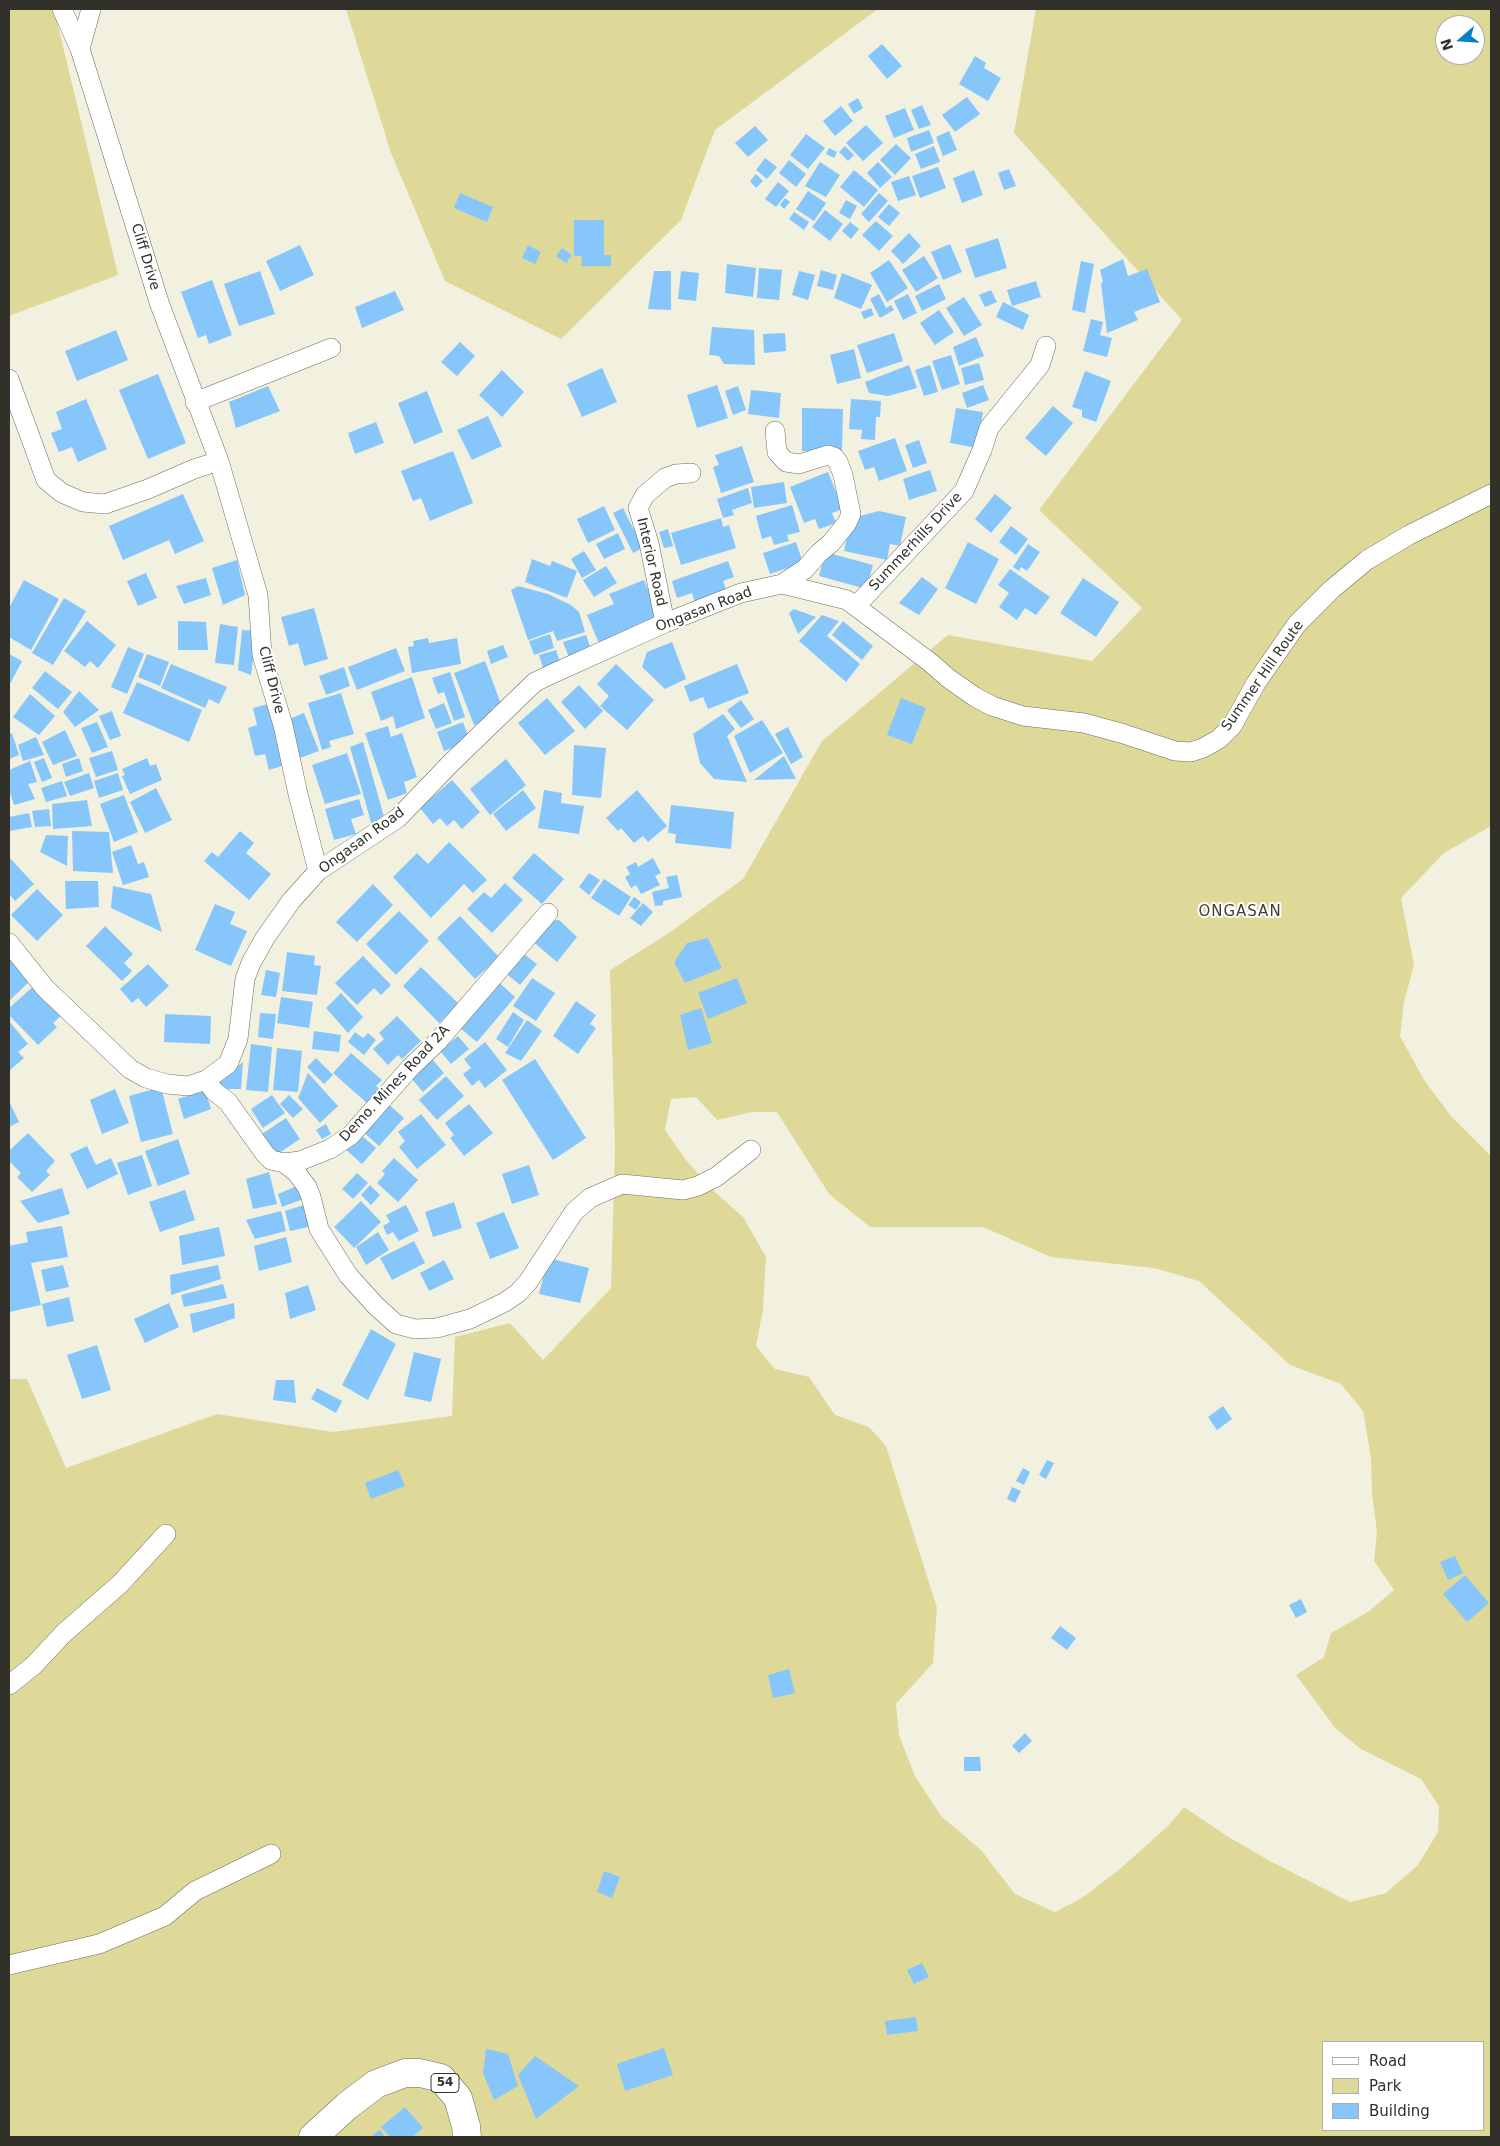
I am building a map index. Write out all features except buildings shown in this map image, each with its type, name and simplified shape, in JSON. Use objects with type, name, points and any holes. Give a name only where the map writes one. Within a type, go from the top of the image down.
[{"type":"highway","name":"54","points":[[313,2137],[347,2106],[376,2084],[406,2073],[420,2072],[441,2078],[458,2098],[467,2137]]},
{"type":"street","name":"Cliff Drive","points":[[62,9],[80,49],[160,305],[195,402],[219,461],[258,595],[262,655],[283,725],[318,871]]},
{"type":"street","points":[[80,49],[91,9]]},
{"type":"street","name":"Summerhills Drive","points":[[856,606],[964,491],[982,450],[989,428],[1040,365],[1046,346]]},
{"type":"street","points":[[195,402],[331,348]]},
{"type":"street","points":[[9,379],[46,480],[62,493],[84,502],[105,504],[219,461]]},
{"type":"street","points":[[775,431],[777,452],[786,462],[800,464],[828,455],[834,457],[843,475],[851,514],[847,523],[805,569],[782,584]]},
{"type":"street","name":"Interior Road","points":[[665,623],[649,543],[638,508],[645,495],[665,478],[676,474],[692,473]]},
{"type":"street","name":"Summer Hill Route","points":[[882,628],[975,698],[992,706],[1023,716],[1084,723],[1175,750],[1191,752],[1204,748],[1219,739],[1232,726],[1256,683],[1297,624],[1332,589],[1367,560],[1409,535],[1491,494]]},
{"type":"street","name":"Ongasan Road","points":[[9,943],[45,988],[130,1069],[146,1078],[167,1084],[188,1086],[206,1080],[228,1064],[238,1039],[246,979],[265,938],[291,901],[318,871],[398,818],[451,763],[535,682],[665,623],[741,593],[782,584],[847,600],[882,628]]},
{"type":"street","name":"Demo. Mines Road 2A","points":[[284,1163],[300,1161],[330,1149],[351,1135],[410,1068],[437,1042],[548,913]]},
{"type":"street","points":[[206,1080],[214,1091],[228,1102],[240,1117],[264,1154],[271,1160],[284,1163],[296,1172],[307,1187],[319,1229],[348,1275],[376,1306],[396,1324],[415,1329],[438,1328],[470,1320],[518,1293],[528,1282],[574,1212],[590,1198],[622,1184],[683,1190],[698,1186],[716,1177],[750,1150]]},
{"type":"street","points":[[9,1685],[33,1666],[64,1633],[120,1584],[166,1534]]},
{"type":"street","points":[[9,1965],[18,1961],[99,1944],[165,1916],[195,1891],[271,1854]]},
{"type":"green space","points":[[9,9],[54,9],[118,275],[9,316]]},
{"type":"green space","points":[[346,9],[878,9],[715,130],[681,220],[561,339],[445,281],[391,153]]},
{"type":"green space","points":[[1036,9],[1491,9],[1491,826],[1444,853],[1401,898],[1414,965],[1404,1002],[1400,1036],[1424,1080],[1451,1116],[1491,1156],[1491,2137],[9,2137],[9,1379],[27,1379],[66,1468],[217,1414],[333,1432],[452,1416],[455,1337],[510,1323],[543,1360],[611,1288],[615,1148],[610,970],[669,933],[743,879],[822,741],[948,635],[1092,661],[1142,608],[1039,510],[1182,320],[1014,133]],"holes":[[[696,1097],[717,1120],[752,1112],[777,1112],[829,1194],[870,1227],[983,1227],[1051,1257],[1154,1268],[1199,1281],[1290,1365],[1341,1384],[1363,1411],[1371,1459],[1372,1493],[1377,1532],[1374,1561],[1394,1590],[1368,1612],[1331,1633],[1324,1657],[1296,1675],[1336,1729],[1361,1749],[1421,1779],[1439,1806],[1438,1832],[1418,1865],[1386,1893],[1350,1902],[1270,1861],[1227,1836],[1184,1807],[1168,1826],[1121,1868],[1082,1898],[1055,1912],[1015,1894],[981,1850],[941,1816],[915,1776],[899,1735],[896,1704],[933,1663],[937,1608],[886,1446],[869,1427],[835,1415],[809,1377],[775,1369],[756,1346],[763,1309],[766,1257],[743,1217],[716,1193],[686,1160],[665,1130],[671,1099]]]},
{"type":"district","name":"ONGASAN","points":[[1240,912]]}]
